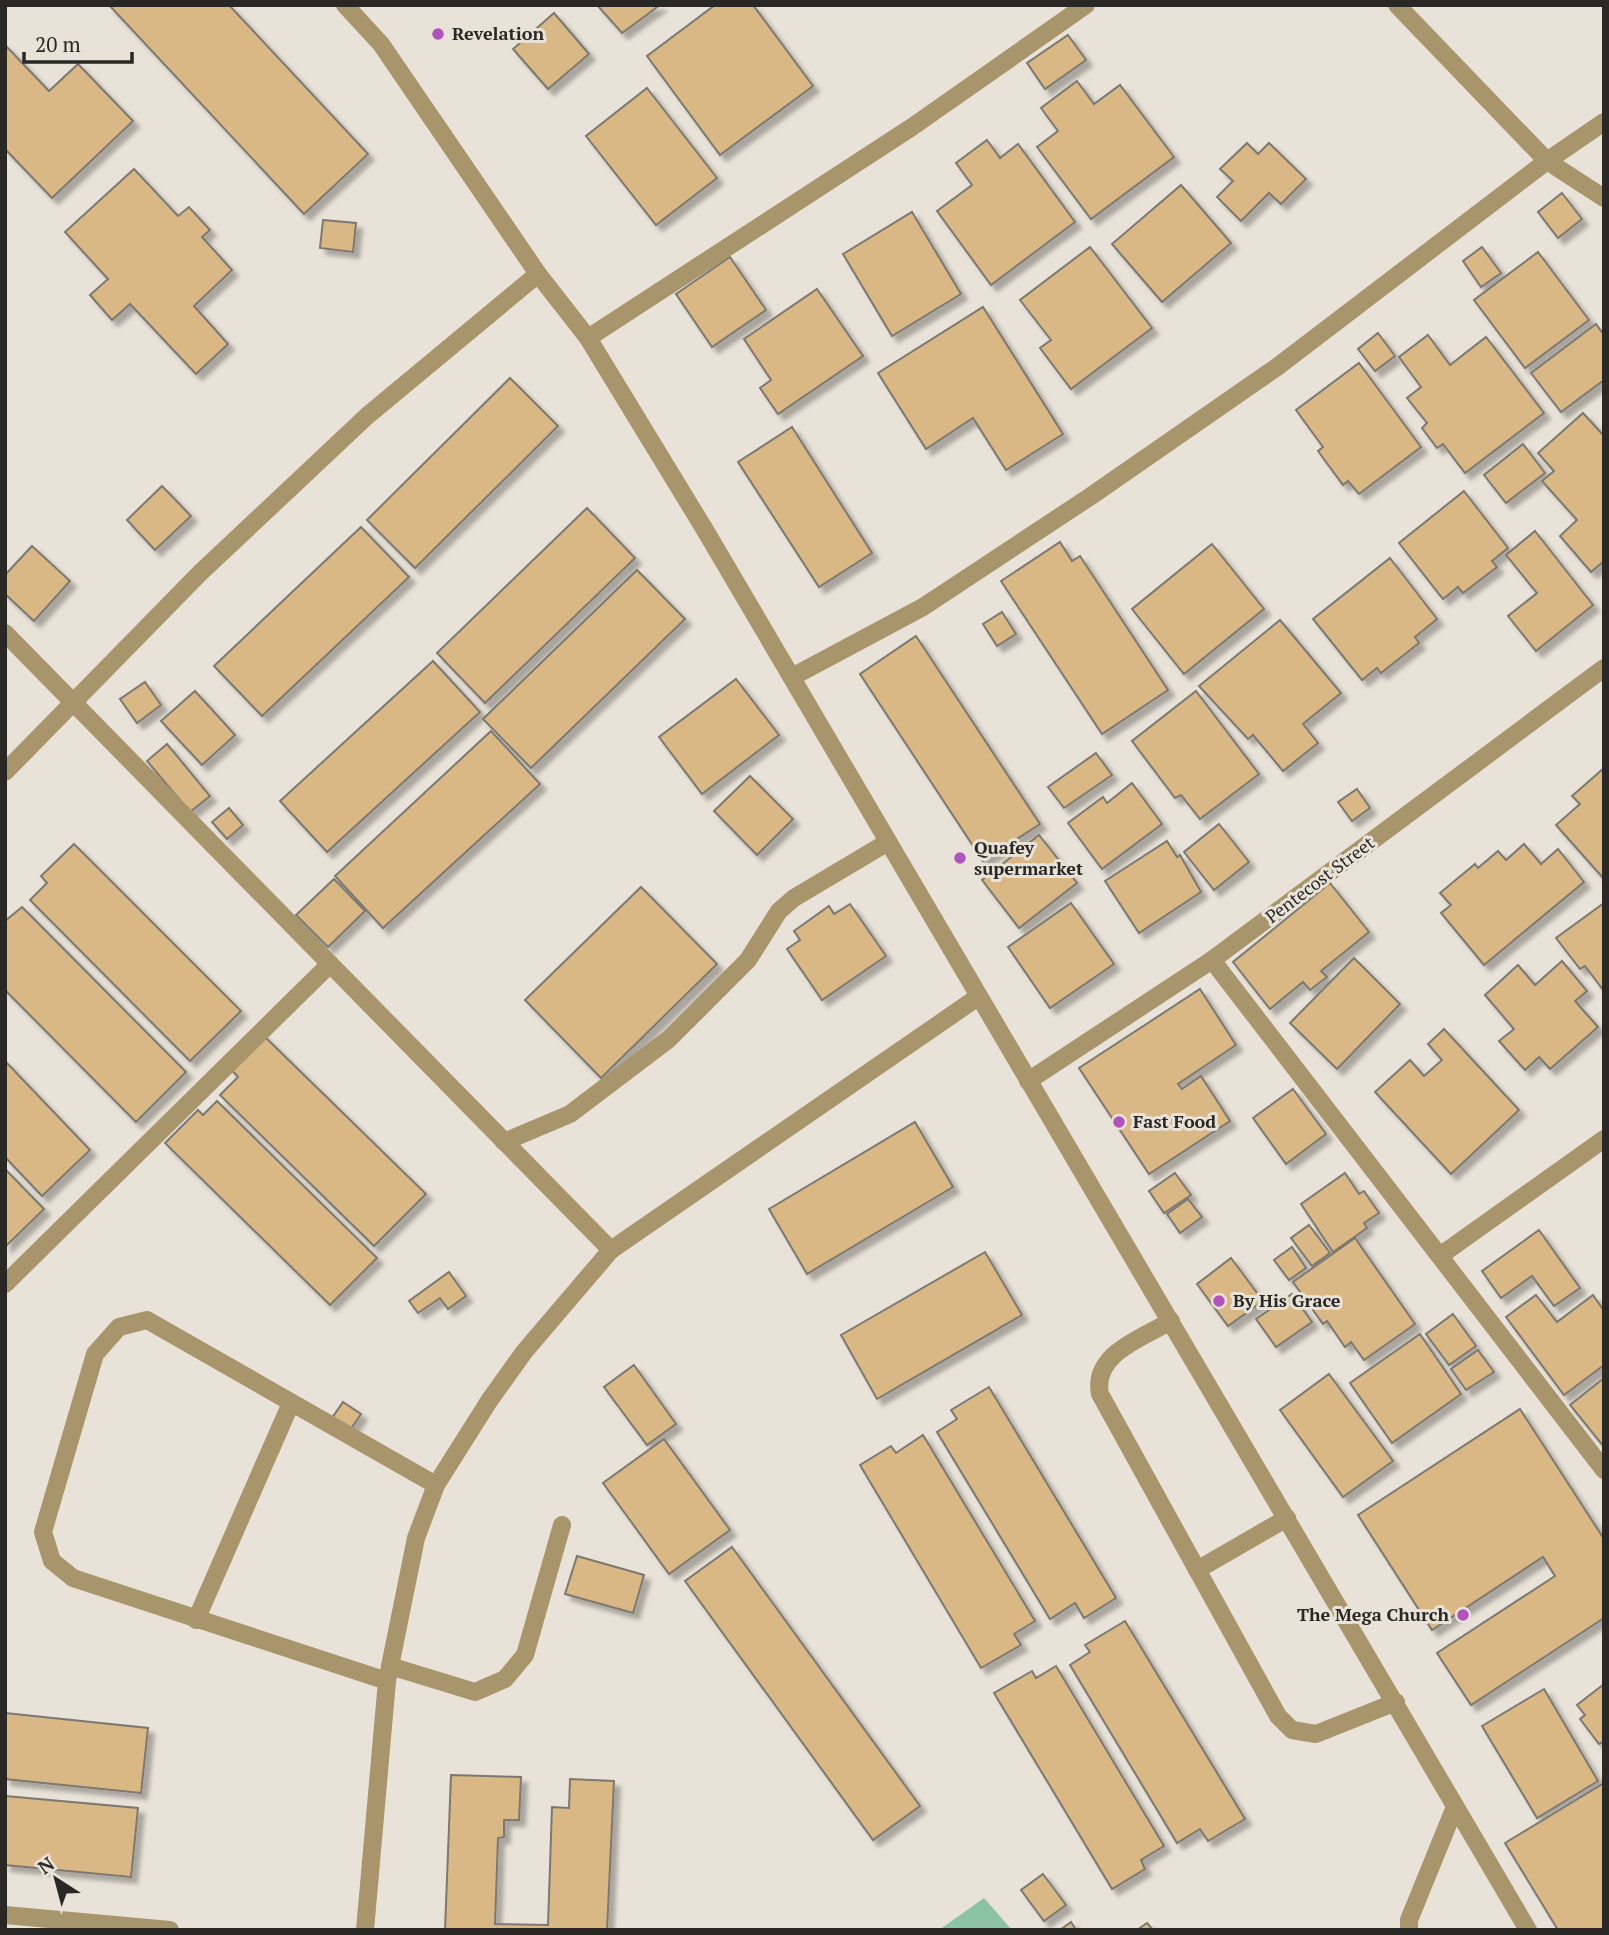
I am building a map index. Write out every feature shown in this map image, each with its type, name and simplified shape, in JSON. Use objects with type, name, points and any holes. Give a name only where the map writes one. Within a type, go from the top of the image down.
[{"type":"street","points":[[345,5],[381,44],[538,274],[588,338],[792,677],[1528,1930]]},
{"type":"street","points":[[588,338],[912,127],[1086,5]]},
{"type":"street","points":[[1397,5],[1547,162],[1604,198]]},
{"type":"street","points":[[792,677],[923,607],[1091,496],[1277,367],[1547,162],[1604,122]]},
{"type":"street","points":[[5,772],[200,573],[367,416],[538,274]]},
{"type":"street","points":[[5,634],[611,1250]]},
{"type":"street","name":"Pentecost Street","points":[[1028,1081],[1212,960],[1604,668]]},
{"type":"street","points":[[504,1142],[570,1114],[669,1039],[748,960],[779,911],[794,898],[888,842]]},
{"type":"street","points":[[1212,960],[1604,1470]]},
{"type":"street","points":[[5,1284],[330,965]]},
{"type":"street","points":[[365,1930],[388,1673],[415,1538],[436,1485],[524,1352],[611,1250],[978,997]]},
{"type":"street","points":[[1441,1255],[1604,1139]]},
{"type":"street","points":[[436,1485],[146,1320],[120,1327],[95,1354],[43,1532],[52,1561],[73,1578],[196,1620],[388,1673],[475,1692],[505,1679],[525,1655],[562,1525]]},
{"type":"street","points":[[1171,1321],[1113,1355],[1102,1366],[1097,1380],[1100,1394],[1278,1716],[1292,1730],[1316,1734],[1396,1702]]},
{"type":"street","points":[[196,1620],[291,1403]]},
{"type":"street","points":[[1197,1570],[1287,1518]]},
{"type":"street","points":[[1409,1930],[1409,1920],[1455,1807]]},
{"type":"street","points":[[5,1915],[170,1930]]},
{"type":"green space","points":[[984,1898],[1012,1930],[939,1930]]},
{"type":"building","points":[[109,5],[229,5],[368,154],[304,214]]},
{"type":"building","points":[[597,5],[660,5],[622,33]]},
{"type":"building","points":[[715,5],[753,5],[813,86],[720,155],[647,56]]},
{"type":"building","points":[[554,13],[589,54],[548,89],[513,49]]},
{"type":"building","points":[[1068,35],[1086,60],[1045,89],[1027,63]]},
{"type":"building","points":[[5,45],[49,91],[78,64],[133,121],[52,198],[5,149]]},
{"type":"building","points":[[1077,81],[1094,104],[1120,85],[1174,157],[1091,219],[1037,147],[1058,131],[1041,108]]},
{"type":"building","points":[[647,88],[717,178],[656,225],[586,136]]},
{"type":"building","points":[[987,140],[1000,158],[1018,144],[1075,222],[991,285],[937,211],[972,185],[956,163]]},
{"type":"building","points":[[1247,143],[1258,154],[1269,143],[1306,179],[1281,204],[1269,193],[1241,221],[1217,197],[1233,181],[1220,169]]},
{"type":"building","points":[[134,169],[178,216],[189,207],[210,230],[202,237],[232,270],[194,306],[228,344],[196,374],[130,304],[112,320],[90,295],[108,279],[65,232]]},
{"type":"building","points":[[1181,185],[1231,243],[1162,302],[1112,244]]},
{"type":"building","points":[[1562,193],[1582,219],[1558,238],[1538,212]]},
{"type":"building","points":[[912,212],[961,294],[892,336],[843,254]]},
{"type":"building","points":[[323,220],[356,223],[353,252],[320,248]]},
{"type":"building","points":[[1090,247],[1152,328],[1071,389],[1040,348],[1051,340],[1020,300]]},
{"type":"building","points":[[1482,247],[1501,273],[1481,287],[1463,261]]},
{"type":"building","points":[[1538,252],[1589,320],[1525,368],[1474,300]]},
{"type":"building","points":[[730,257],[766,310],[712,347],[676,294]]},
{"type":"building","points":[[817,289],[863,356],[778,414],[760,388],[771,380],[744,339]]},
{"type":"building","points":[[983,307],[1063,434],[1006,470],[973,418],[926,449],[878,373]]},
{"type":"building","points":[[1596,324],[1604,335],[1604,380],[1561,412],[1531,373]]},
{"type":"building","points":[[1378,333],[1395,356],[1375,371],[1358,349]]},
{"type":"building","points":[[1428,335],[1450,365],[1486,337],[1544,413],[1465,473],[1443,444],[1437,448],[1422,428],[1427,423],[1407,398],[1421,387],[1399,357]]},
{"type":"building","points":[[1359,363],[1421,447],[1359,494],[1348,481],[1343,485],[1318,451],[1323,447],[1296,410]]},
{"type":"building","points":[[510,378],[558,426],[415,568],[367,520]]},
{"type":"building","points":[[1583,413],[1604,436],[1604,561],[1591,572],[1560,536],[1577,520],[1542,481],[1554,471],[1538,453]]},
{"type":"building","points":[[792,427],[872,553],[819,587],[738,462]]},
{"type":"building","points":[[1523,444],[1545,473],[1506,503],[1484,475]]},
{"type":"building","points":[[162,486],[191,516],[155,550],[127,520]]},
{"type":"building","points":[[1464,491],[1508,548],[1492,561],[1497,567],[1463,593],[1458,587],[1443,599],[1399,543]]},
{"type":"building","points":[[587,508],[635,558],[485,703],[437,653]]},
{"type":"building","points":[[361,527],[409,577],[262,716],[214,666]]},
{"type":"building","points":[[1535,531],[1593,605],[1536,651],[1508,616],[1537,593],[1506,555]]},
{"type":"building","points":[[1060,542],[1072,561],[1080,556],[1168,690],[1102,734],[1001,581]]},
{"type":"building","points":[[1212,544],[1264,609],[1184,674],[1132,609]]},
{"type":"building","points":[[32,546],[70,581],[34,621],[5,594],[5,575]]},
{"type":"building","points":[[1390,558],[1437,619],[1415,637],[1419,643],[1381,673],[1377,668],[1362,680],[1313,619]]},
{"type":"building","points":[[637,570],[685,619],[531,768],[483,719]]},
{"type":"building","points":[[1002,612],[1016,634],[997,646],[983,624]]},
{"type":"building","points":[[1280,620],[1341,693],[1303,724],[1318,743],[1283,771],[1253,735],[1248,739],[1199,686]]},
{"type":"building","points":[[916,636],[1040,824],[983,861],[860,674]]},
{"type":"building","points":[[433,661],[480,712],[327,852],[280,801]]},
{"type":"building","points":[[736,679],[779,735],[702,794],[659,737]]},
{"type":"building","points":[[145,682],[161,705],[137,723],[120,699]]},
{"type":"building","points":[[195,691],[235,735],[202,765],[161,721]]},
{"type":"building","points":[[1196,691],[1259,774],[1200,819],[1181,795],[1175,798],[1132,741]]},
{"type":"building","points":[[491,731],[540,784],[383,928],[335,876]]},
{"type":"building","points":[[167,744],[210,796],[190,812],[147,761]]},
{"type":"building","points":[[1096,753],[1112,775],[1064,808],[1048,787]]},
{"type":"building","points":[[1604,768],[1604,879],[1556,825],[1580,804],[1572,796]]},
{"type":"building","points":[[750,776],[793,819],[757,855],[714,811]]},
{"type":"building","points":[[1132,783],[1162,824],[1102,869],[1068,823],[1103,797],[1107,803]]},
{"type":"building","points":[[1357,789],[1370,808],[1352,821],[1338,802]]},
{"type":"building","points":[[229,808],[243,825],[227,839],[212,822]]},
{"type":"building","points":[[1219,824],[1249,862],[1214,890],[1184,852]]},
{"type":"building","points":[[1039,835],[1077,883],[1019,928],[982,880]]},
{"type":"building","points":[[1167,841],[1177,857],[1180,855],[1201,892],[1139,933],[1105,881]]},
{"type":"building","points":[[74,844],[241,1011],[190,1061],[30,900],[47,883],[41,876]]},
{"type":"building","points":[[1524,844],[1541,864],[1558,849],[1584,882],[1484,965],[1441,913],[1451,905],[1440,893],[1475,864],[1478,868],[1498,851],[1506,860]]},
{"type":"building","points":[[334,879],[365,911],[328,947],[296,915]]},
{"type":"building","points":[[1330,883],[1369,932],[1321,971],[1327,977],[1310,990],[1303,982],[1270,1009],[1233,962]]},
{"type":"building","points":[[641,887],[717,964],[601,1078],[525,1000]]},
{"type":"building","points":[[1071,903],[1114,964],[1050,1008],[1008,947]]},
{"type":"building","points":[[1604,903],[1604,991],[1585,966],[1580,969],[1556,938]]},
{"type":"building","points":[[850,904],[886,956],[822,1000],[787,949],[800,940],[794,931],[829,906],[834,914]]},
{"type":"building","points":[[22,907],[186,1072],[136,1122],[5,990],[5,921]]},
{"type":"building","points":[[1354,958],[1400,1004],[1337,1069],[1290,1023]]},
{"type":"building","points":[[1562,961],[1587,991],[1575,1001],[1598,1027],[1550,1069],[1539,1057],[1525,1070],[1499,1041],[1514,1029],[1485,995],[1518,965],[1535,985]]},
{"type":"building","points":[[1200,989],[1236,1045],[1178,1084],[1182,1089],[1201,1076],[1230,1121],[1149,1174],[1079,1068]]},
{"type":"building","points":[[1444,1029],[1519,1110],[1451,1174],[1375,1092],[1410,1060],[1424,1076],[1442,1060],[1428,1044]]},
{"type":"building","points":[[262,1034],[426,1194],[374,1246],[220,1095],[238,1077],[229,1067]]},
{"type":"building","points":[[5,1061],[90,1150],[42,1196],[5,1157]]},
{"type":"building","points":[[1293,1089],[1326,1134],[1286,1164],[1253,1118]]},
{"type":"building","points":[[217,1101],[377,1258],[330,1305],[165,1143],[198,1110],[203,1115]]},
{"type":"building","points":[[915,1122],[953,1187],[807,1274],[769,1209]]},
{"type":"building","points":[[5,1169],[44,1209],[5,1247]]},
{"type":"building","points":[[1175,1173],[1191,1195],[1164,1213],[1149,1191]]},
{"type":"building","points":[[1345,1173],[1359,1194],[1364,1191],[1379,1213],[1364,1223],[1367,1228],[1333,1252],[1301,1204]]},
{"type":"building","points":[[1188,1199],[1202,1217],[1180,1233],[1167,1214]]},
{"type":"building","points":[[1309,1225],[1330,1253],[1312,1266],[1291,1238]]},
{"type":"building","points":[[1539,1230],[1580,1288],[1554,1306],[1532,1276],[1501,1298],[1482,1271]]},
{"type":"building","points":[[1355,1238],[1415,1324],[1364,1360],[1351,1342],[1345,1347],[1327,1321],[1323,1324],[1293,1282]]},
{"type":"building","points":[[1292,1247],[1306,1268],[1289,1280],[1274,1260]]},
{"type":"building","points":[[985,1252],[1022,1315],[877,1399],[841,1335]]},
{"type":"building","points":[[1231,1258],[1263,1301],[1228,1326],[1197,1284]]},
{"type":"building","points":[[449,1272],[466,1296],[448,1309],[440,1298],[418,1313],[409,1301]]},
{"type":"building","points":[[1292,1294],[1312,1322],[1276,1347],[1256,1319]]},
{"type":"building","points":[[1536,1295],[1557,1322],[1593,1295],[1604,1311],[1604,1365],[1564,1395],[1506,1317]]},
{"type":"building","points":[[1453,1314],[1476,1346],[1449,1365],[1426,1334]]},
{"type":"building","points":[[1420,1334],[1461,1394],[1392,1443],[1350,1383]]},
{"type":"building","points":[[1478,1350],[1494,1372],[1466,1390],[1451,1369]]},
{"type":"building","points":[[634,1365],[676,1424],[647,1445],[604,1387]]},
{"type":"building","points":[[1329,1374],[1393,1461],[1343,1497],[1280,1410]]},
{"type":"building","points":[[1604,1378],[1604,1447],[1570,1405]]},
{"type":"building","points":[[989,1387],[1116,1598],[1084,1618],[1075,1603],[1050,1619],[937,1432],[957,1419],[951,1410]]},
{"type":"building","points":[[343,1402],[361,1414],[348,1433],[330,1421]]},
{"type":"building","points":[[1520,1409],[1604,1539],[1604,1618],[1471,1705],[1437,1653],[1555,1576],[1543,1557],[1432,1630],[1358,1515]]},
{"type":"building","points":[[923,1435],[1035,1621],[1014,1634],[1021,1645],[981,1668],[860,1465],[891,1446],[896,1453]]},
{"type":"building","points":[[664,1439],[730,1530],[669,1574],[603,1483]]},
{"type":"building","points":[[732,1547],[920,1806],[873,1840],[685,1581]]},
{"type":"building","points":[[577,1556],[644,1575],[633,1613],[565,1594]]},
{"type":"building","points":[[1125,1621],[1245,1819],[1208,1841],[1200,1829],[1177,1843],[1070,1665],[1090,1652],[1085,1645]]},
{"type":"building","points":[[1056,1666],[1164,1846],[1141,1860],[1145,1869],[1112,1889],[994,1693],[1032,1671],[1036,1678]]},
{"type":"building","points":[[1604,1684],[1604,1741],[1599,1744],[1580,1719],[1585,1715],[1577,1705]]},
{"type":"building","points":[[1544,1689],[1598,1781],[1537,1818],[1482,1726]]},
{"type":"building","points":[[5,1713],[148,1728],[141,1793],[5,1779]]},
{"type":"building","points":[[451,1775],[521,1777],[519,1820],[504,1820],[504,1837],[498,1838],[495,1924],[548,1925],[552,1807],[569,1808],[570,1779],[614,1781],[607,1930],[445,1930]]},
{"type":"building","points":[[1604,1783],[1604,1930],[1558,1930],[1505,1843]]},
{"type":"building","points":[[5,1796],[138,1808],[131,1877],[5,1865]]},
{"type":"building","points":[[1043,1874],[1066,1905],[1044,1921],[1021,1890]]},
{"type":"building","points":[[1071,1922],[1076,1930],[1060,1930]]},
{"type":"building","points":[[1147,1923],[1153,1930],[1137,1930]]},
{"type":"place","name":"Revelation","points":[[438,34]]},
{"type":"place","name":"Quafey supermarket","points":[[960,858]]},
{"type":"place","name":"Fast Food","points":[[1119,1122]]},
{"type":"place","name":"By His Grace","points":[[1219,1301]]},
{"type":"place","name":"The Mega Church","points":[[1463,1615]]}]
